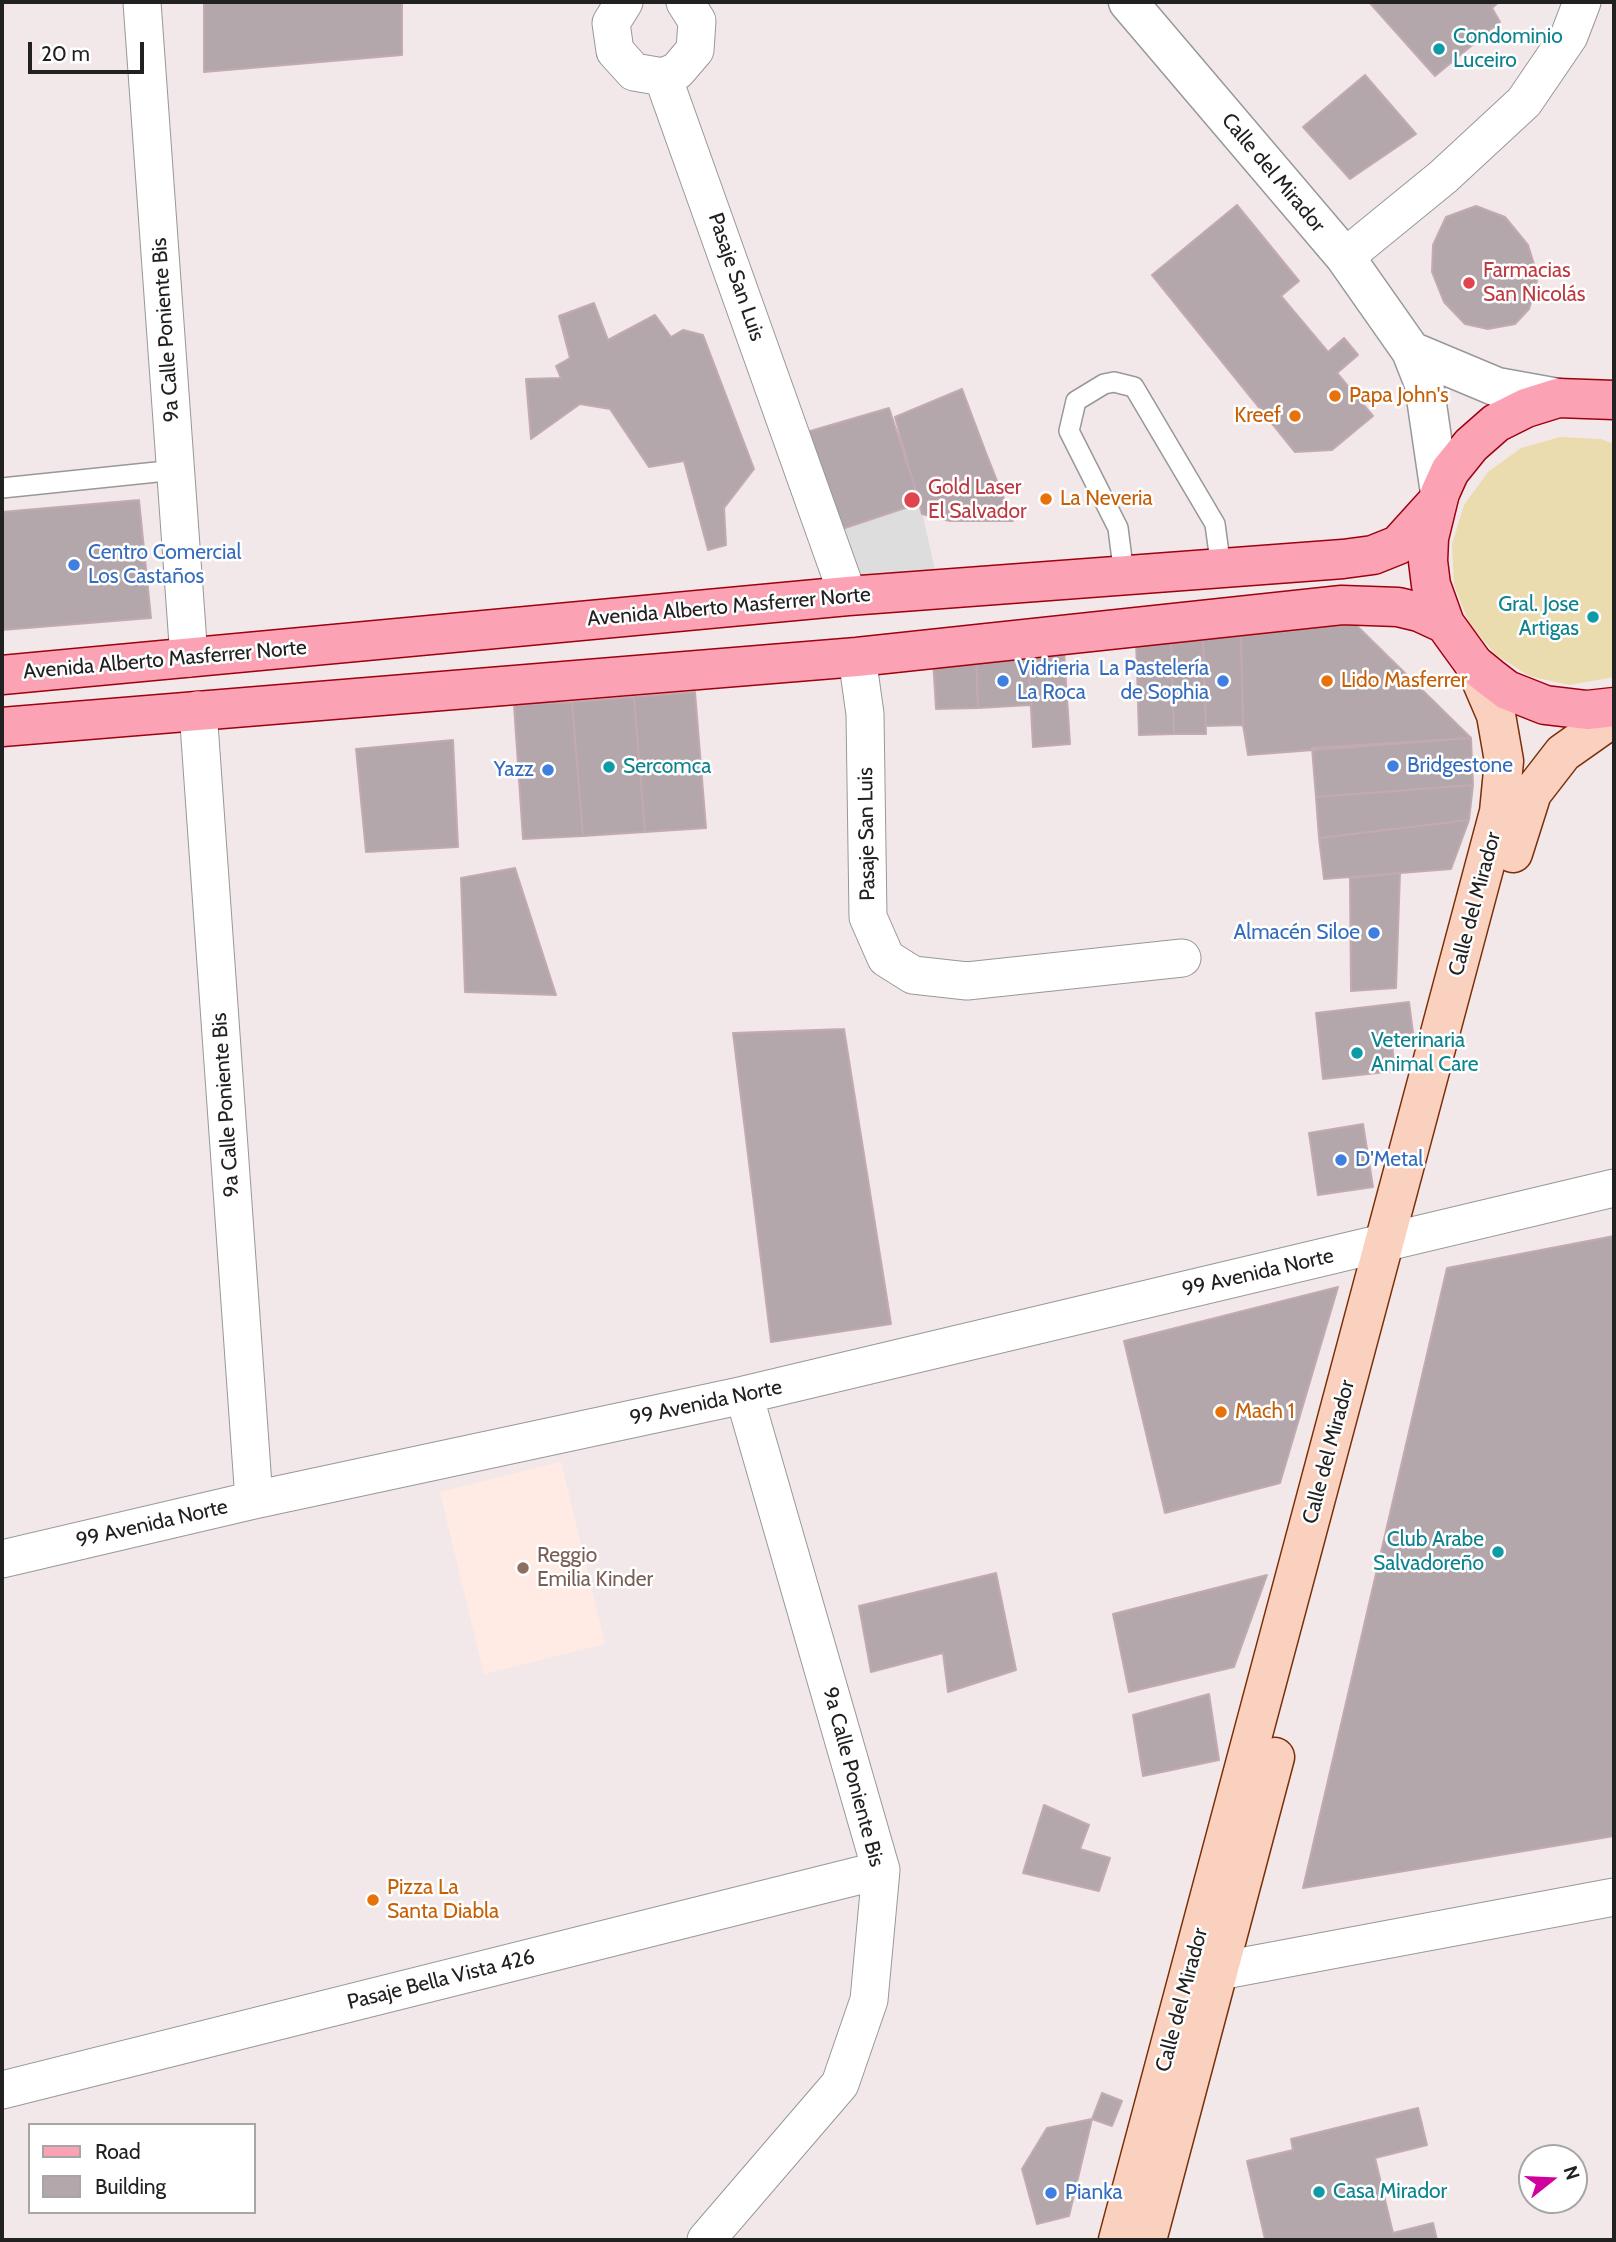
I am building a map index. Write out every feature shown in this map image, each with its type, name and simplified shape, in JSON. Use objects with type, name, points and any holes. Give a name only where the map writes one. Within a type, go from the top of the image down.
[{"type":"main road","points":[[1614,400],[1558,398],[1526,408],[1496,423],[1471,445],[1450,471],[1438,497],[1429,538],[1428,561],[1431,585],[1445,624],[1474,664],[1507,690],[1545,705],[1587,710],[1614,707]]},
{"type":"main road","name":"Avenida Alberto Masferrer Norte","points":[[2,675],[848,596],[1373,555],[1398,545],[1438,497]]},
{"type":"main road","points":[[2,727],[858,657],[1342,605],[1398,607],[1419,612],[1445,624]]},
{"type":"main road","name":"Calle del Mirador","points":[[1147,2240],[1219,1971],[1504,788],[1504,761],[1496,715],[1474,664]]},
{"type":"main road","name":"Calle del Mirador","points":[[1118,2240],[1397,1240],[1522,819],[1532,793],[1563,752],[1614,717]]},
{"type":"street","name":"9a Calle Poniente Bis","points":[[142,2],[189,658]]},
{"type":"street","points":[[624,2],[611,23],[615,51],[622,63],[634,72],[663,77],[677,71],[695,50],[697,21],[685,2]]},
{"type":"street","name":"Calle del Mirador","points":[[1128,2],[1345,257],[1411,351],[1424,384],[1438,497]]},
{"type":"street","points":[[1345,257],[1443,177],[1524,102],[1569,36],[1583,2]]},
{"type":"street","name":"Pasaje San Luis","points":[[663,77],[848,596]]},
{"type":"street","points":[[1411,351],[1497,387],[1558,398]]},
{"type":"street","name":"Pasaje San Luis","points":[[858,657],[865,714],[868,917],[886,958],[913,975],[967,981],[1182,958]]},
{"type":"street","name":"9a Calle Poniente Bis","points":[[198,710],[254,1500]]},
{"type":"street","name":"99 Avenida Norte","points":[[2,1559],[254,1500],[744,1395],[1614,1188]]},
{"type":"street","name":"9a Calle Poniente Bis","points":[[706,2240],[839,2084],[869,2000],[881,1870],[744,1395]]},
{"type":"street","name":"Pasaje Bella Vista 426","points":[[2,2090],[881,1870]]},
{"type":"street","points":[[1219,1971],[1614,1897]]},
{"type":"lane","points":[[1124,575],[1118,528],[1069,431],[1076,401],[1104,384],[1114,382],[1134,387],[1215,524],[1221,568]]},
{"type":"lane","points":[[2,488],[176,470]]},
{"type":"shaded area","points":[[1560,437],[1601,439],[1614,444],[1614,677],[1569,685],[1529,676],[1495,654],[1469,623],[1454,585],[1452,544],[1464,505],[1488,472],[1521,448]]},
{"type":"shaded area","points":[[920,503],[937,579],[857,587],[839,530]]},
{"type":"shaded area","name":"Reggio Emilia Kinder","points":[[561,1462],[605,1644],[484,1674],[440,1492]]},
{"type":"building","points":[[204,2],[402,2],[402,55],[204,72]]},
{"type":"building","name":"Condominio Luceiro","points":[[1369,2],[1499,2],[1492,8],[1500,22],[1435,76]]},
{"type":"building","points":[[1365,75],[1416,134],[1350,179],[1303,127]]},
{"type":"building","points":[[1237,205],[1299,281],[1281,296],[1328,352],[1344,338],[1358,355],[1337,373],[1373,416],[1332,450],[1295,452],[1152,275]]},
{"type":"building","points":[[1476,206],[1505,217],[1528,245],[1538,277],[1529,309],[1515,324],[1488,329],[1465,324],[1444,302],[1432,272],[1433,245],[1446,217]]},
{"type":"building","points":[[594,303],[608,340],[655,315],[671,337],[683,330],[703,335],[754,469],[724,508],[726,545],[708,550],[684,461],[649,467],[610,409],[580,404],[531,439],[526,379],[561,378],[556,366],[570,358],[559,316]]},
{"type":"building","points":[[962,389],[1013,521],[950,521],[922,514],[895,417]]},
{"type":"building","points":[[889,408],[920,503],[839,530],[807,432]]},
{"type":"building","name":"Centro Comercial Los Castaños","points":[[139,500],[151,618],[2,630],[2,512]]},
{"type":"building","name":"Lido Masferrer","points":[[1355,624],[1471,738],[1248,755],[1243,725],[1241,636]]},
{"type":"building","name":"La Pastelería de Sophia","points":[[1241,636],[1243,725],[1206,726],[1203,637]]},
{"type":"building","points":[[1203,637],[1206,734],[1174,734],[1171,639]]},
{"type":"building","points":[[1136,639],[1171,639],[1174,734],[1139,735]]},
{"type":"building","points":[[1064,651],[1070,744],[1033,747],[1028,653]]},
{"type":"building","name":"Vidrieria La Roca","points":[[1028,653],[1031,705],[978,708],[976,657]]},
{"type":"building","points":[[976,657],[978,708],[936,709],[933,659]]},
{"type":"building","points":[[695,692],[706,828],[645,832],[634,697]]},
{"type":"building","name":"Sercomca","points":[[634,697],[645,832],[583,836],[572,702]]},
{"type":"building","name":"Yazz","points":[[572,702],[583,836],[523,839],[514,705]]},
{"type":"building","name":"Bridgestone","points":[[1471,738],[1473,785],[1316,797],[1312,748]]},
{"type":"building","points":[[453,740],[458,847],[366,852],[356,749]]},
{"type":"building","points":[[1473,785],[1469,820],[1319,838],[1316,797]]},
{"type":"building","points":[[1469,820],[1451,869],[1324,879],[1319,838]]},
{"type":"building","points":[[515,868],[556,995],[465,992],[461,878]]},
{"type":"building","name":"Almacén Siloe","points":[[1400,873],[1396,988],[1351,991],[1350,878]]},
{"type":"building","name":"Veterinaria Animal Care","points":[[1409,1002],[1413,1033],[1391,1035],[1395,1071],[1323,1079],[1316,1013]]},
{"type":"building","points":[[844,1029],[891,1324],[771,1342],[733,1033]]},
{"type":"building","name":"D'Metal","points":[[1363,1124],[1373,1187],[1318,1195],[1309,1133]]},
{"type":"building","name":"Club Arabe Salvadoreño","points":[[1614,1236],[1614,1836],[1303,1888],[1447,1268]]},
{"type":"building","name":"Mach 1","points":[[1338,1287],[1280,1483],[1165,1513],[1124,1341]]},
{"type":"building","points":[[996,1573],[1016,1670],[948,1692],[943,1653],[871,1672],[859,1606]]},
{"type":"building","points":[[1267,1575],[1234,1667],[1129,1692],[1113,1614]]},
{"type":"building","points":[[1209,1694],[1219,1760],[1143,1776],[1133,1715]]},
{"type":"building","points":[[1044,1805],[1089,1825],[1080,1849],[1110,1858],[1099,1891],[1023,1873]]},
{"type":"building","points":[[1102,2093],[1122,2101],[1112,2126],[1092,2119]]},
{"type":"building","name":"Casa Mirador","points":[[1418,2108],[1427,2145],[1375,2158],[1393,2233],[1433,2223],[1437,2240],[1261,2240],[1265,2239],[1247,2161],[1293,2150],[1291,2139]]},
{"type":"building","name":"Pianka","points":[[1092,2119],[1069,2216],[1037,2224],[1022,2169],[1047,2128]]},
{"type":"place","name":"Condominio Luceiro","points":[[1439,49]]},
{"type":"place","name":"Farmacias San Nicolás","points":[[1469,283]]},
{"type":"place","name":"Papa John's","points":[[1335,396]]},
{"type":"place","name":"Kreef","points":[[1295,416]]},
{"type":"place","name":"La Neveria","points":[[1046,499]]},
{"type":"place","name":"Gold Laser El Salvador","points":[[912,500]]},
{"type":"place","name":"Centro Comercial Los Castaños","points":[[74,565]]},
{"type":"place","name":"Gral. Jose Artigas","points":[[1593,617]]},
{"type":"place","name":"Vidrieria La Roca","points":[[1003,681]]},
{"type":"place","name":"La Pastelería de Sophia","points":[[1223,681]]},
{"type":"place","name":"Lido Masferrer","points":[[1327,681]]},
{"type":"place","name":"Bridgestone","points":[[1393,766]]},
{"type":"place","name":"Sercomca","points":[[609,767]]},
{"type":"place","name":"Yazz","points":[[548,770]]},
{"type":"place","name":"Almacén Siloe","points":[[1374,933]]},
{"type":"place","name":"Veterinaria Animal Care","points":[[1357,1053]]},
{"type":"place","name":"D'Metal","points":[[1341,1160]]},
{"type":"place","name":"Mach 1","points":[[1221,1412]]},
{"type":"place","name":"Club Arabe Salvadoreño","points":[[1498,1552]]},
{"type":"place","name":"Reggio Emilia Kinder","points":[[523,1568]]},
{"type":"place","name":"Pizza La Santa Diabla","points":[[373,1900]]},
{"type":"place","name":"Casa Mirador","points":[[1319,2192]]},
{"type":"place","name":"Pianka","points":[[1051,2193]]}]
